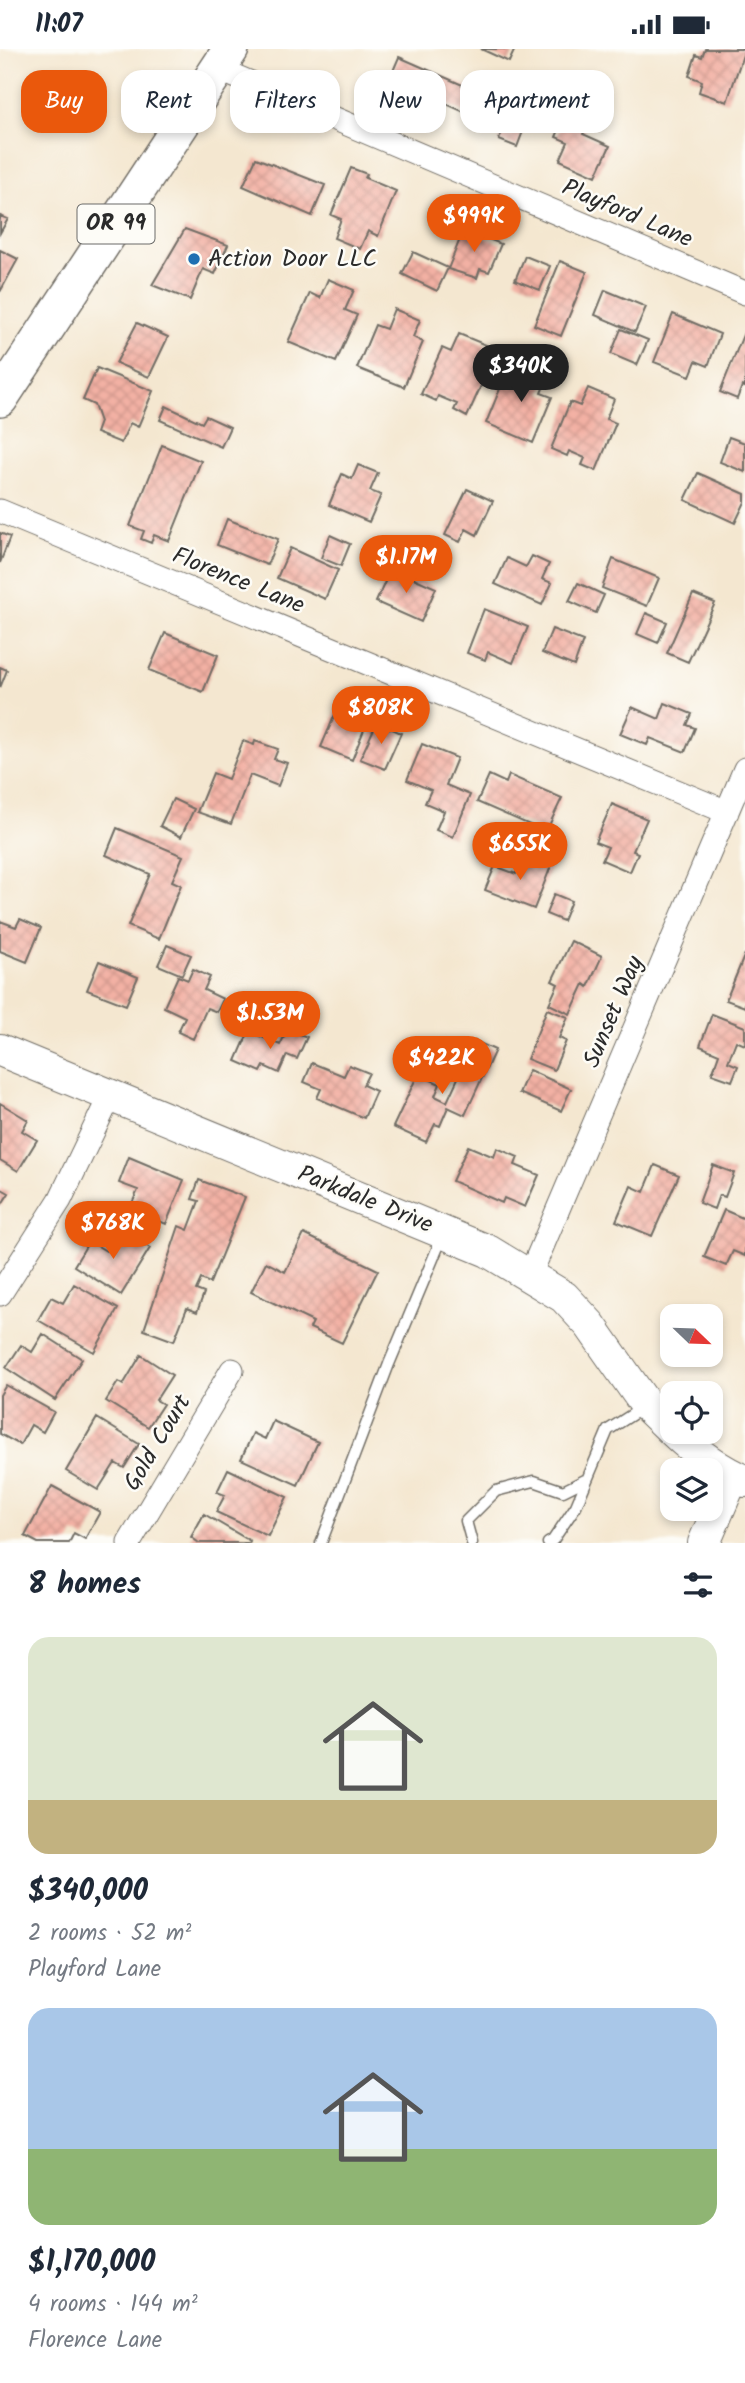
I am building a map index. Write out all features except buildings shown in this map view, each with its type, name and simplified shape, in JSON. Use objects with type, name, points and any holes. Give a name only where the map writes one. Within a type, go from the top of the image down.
[{"type":"main road","name":"OR 99","points":[[0,399],[225,59]]},
{"type":"main road","name":"Parkdale Drive","points":[[0,1050],[488,1251],[564,1297],[590,1325],[646,1405],[660,1418]]},
{"type":"main road","name":"Parkdale Drive","points":[[686,1444],[739,1478]]},
{"type":"main road","points":[[705,1543],[739,1478]]},
{"type":"street","name":"Playford Lane","points":[[225,59],[745,293]]},
{"type":"street","name":"Florence Lane","points":[[0,511],[727,812]]},
{"type":"street","name":"Sunset Way","points":[[530,1275],[745,769]]},
{"type":"street","points":[[0,1294],[60,1200],[110,1095]]},
{"type":"street","name":"Gold Court","points":[[130,1543],[232,1370]]},
{"type":"lane","points":[[321,1543],[388,1364],[444,1233]]},
{"type":"lane","points":[[548,1543],[553,1540],[576,1506],[608,1430],[646,1405]]},
{"type":"lane","points":[[472,1543],[466,1521],[496,1491],[534,1481],[564,1491],[585,1481]]},
{"type":"place","name":"Action Door LLC","points":[[194,259]]}]
